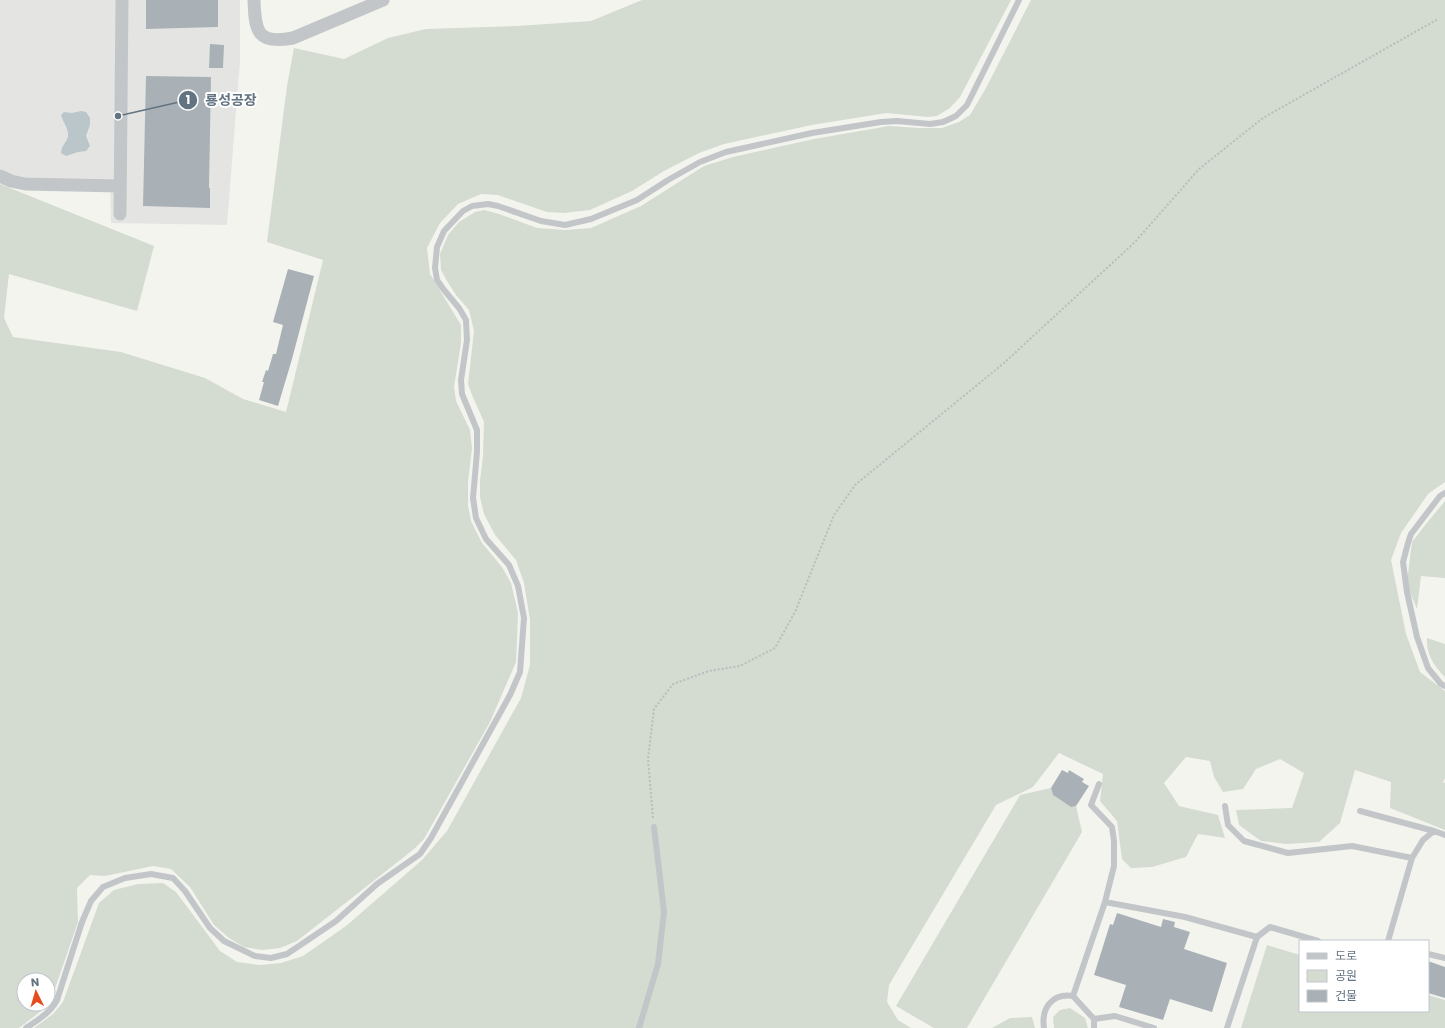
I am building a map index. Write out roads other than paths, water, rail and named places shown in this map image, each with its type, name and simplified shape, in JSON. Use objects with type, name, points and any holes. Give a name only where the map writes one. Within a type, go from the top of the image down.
[{"type":"street","points":[[120,214],[122,0]]},
{"type":"street","points":[[254,0],[255,24],[260,34],[268,40],[279,41],[293,38],[383,0]]},
{"type":"street","points":[[0,176],[11,181],[25,184],[120,186]]},
{"type":"lane","points":[[26,1028],[53,1007],[57,1000],[74,942],[91,901],[103,887],[125,878],[151,874],[173,878],[185,891],[210,928],[224,941],[255,956],[271,958],[287,954],[302,944],[336,921],[377,884],[420,854],[431,838],[504,707],[520,672],[524,618],[518,586],[509,565],[486,539],[476,518],[473,498],[477,452],[477,430],[462,394],[461,380],[468,340],[466,320],[437,280],[435,268],[437,248],[444,231],[462,211],[472,206],[488,204],[541,221],[565,225],[591,219],[637,200],[700,162],[726,152],[812,133],[881,122],[897,121],[930,124],[943,122],[956,116],[967,105],[1019,0]]},
{"type":"lane","points":[[1445,493],[1440,496],[1411,534],[1403,562],[1407,592],[1417,638],[1428,668],[1441,684],[1445,686]]},
{"type":"lane","points":[[1073,996],[1105,902],[1114,866],[1114,841],[1112,827],[1091,805],[1099,784]]},
{"type":"lane","points":[[1225,806],[1228,825],[1244,841],[1288,853],[1352,846],[1412,858]]},
{"type":"lane","points":[[1360,811],[1445,835]]},
{"type":"lane","points":[[640,1028],[658,964],[664,912],[654,827]]},
{"type":"lane","points":[[1388,940],[1412,858],[1423,840],[1434,831]]},
{"type":"lane","points":[[1105,902],[1185,917],[1257,937]]},
{"type":"lane","points":[[1227,1028],[1257,937],[1270,927],[1315,940]]},
{"type":"lane","points":[[1429,954],[1445,958]]},
{"type":"lane","points":[[1044,1028],[1044,1010],[1051,1001],[1066,995],[1073,996],[1094,1019],[1094,1028]]},
{"type":"lane","points":[[1094,1019],[1115,1016],[1154,1028]]},
{"type":"place","name":"룡성공장","points":[[118,116]]}]
